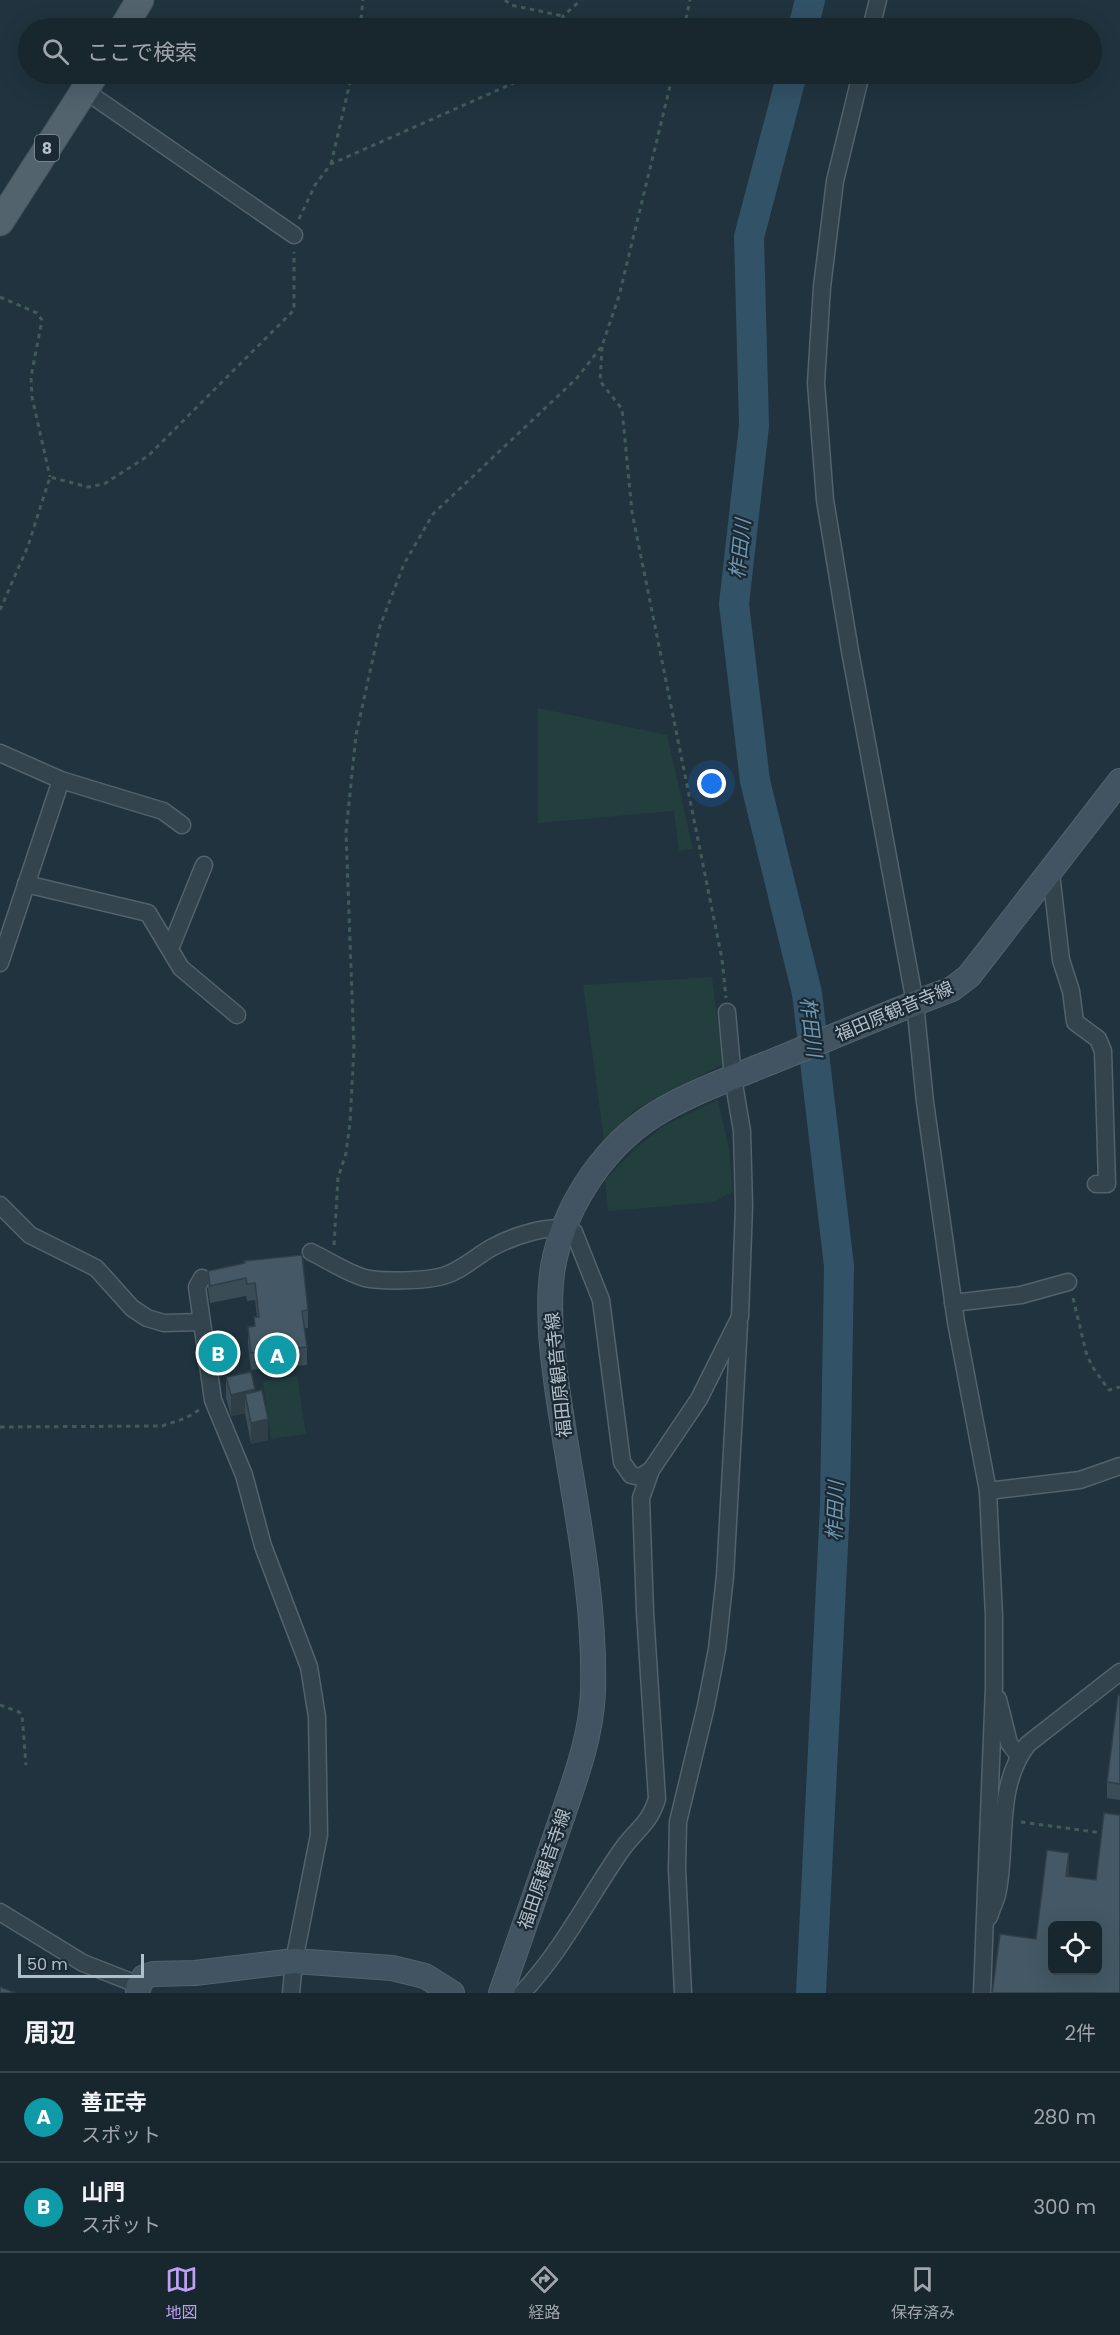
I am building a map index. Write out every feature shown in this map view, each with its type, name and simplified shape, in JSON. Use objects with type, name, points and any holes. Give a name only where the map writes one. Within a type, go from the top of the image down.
[{"type":"main road","points":[[129,18],[140,0]]},
{"type":"main road","name":"8","points":[[0,222],[88,84]]},
{"type":"main road","name":"福田原観音寺線","points":[[501,1993],[574,1783],[586,1742],[593,1696],[590,1598],[555,1377],[550,1314],[553,1267],[565,1227],[591,1175],[618,1144],[646,1120],[733,1078],[952,989],[969,976],[1120,781]]},
{"type":"main road","points":[[139,1989],[144,1977],[153,1974],[195,1973],[294,1961],[392,1968],[424,1976],[452,1993]]},
{"type":"street","points":[[874,18],[878,0]]},
{"type":"street","points":[[92,84],[294,235]]},
{"type":"street","points":[[859,84],[835,181],[822,287],[816,383],[825,500],[852,663],[915,1003],[925,1102],[953,1304],[988,1491],[994,1616],[994,1686],[982,1993]]},
{"type":"street","points":[[0,753],[61,780],[163,811],[182,825]]},
{"type":"street","points":[[0,963],[61,780]]},
{"type":"street","points":[[170,949],[204,864]]},
{"type":"street","points":[[1051,873],[1061,960],[1071,991],[1075,1022],[1098,1039],[1103,1051],[1107,1184],[1096,1184]]},
{"type":"street","points":[[26,884],[148,913],[181,968],[237,1016]]},
{"type":"street","points":[[683,1993],[677,1869],[678,1822],[706,1706],[717,1649],[725,1576],[740,1317],[744,1206],[742,1131],[733,1078],[727,1012]]},
{"type":"street","points":[[0,1205],[30,1235],[96,1268],[132,1308],[147,1318],[164,1323],[201,1322]]},
{"type":"street","points":[[311,1252],[364,1278],[390,1281],[443,1276],[467,1265],[491,1248],[537,1231],[565,1227],[574,1232],[601,1300],[622,1462],[631,1475],[640,1478],[651,1470]]},
{"type":"street","points":[[202,1278],[197,1287],[213,1401],[244,1475],[263,1546],[309,1667],[317,1717],[319,1835],[294,1961],[291,1993]]},
{"type":"street","points":[[953,1304],[1021,1294],[1068,1282]]},
{"type":"street","points":[[522,1993],[543,1970],[624,1847],[651,1816],[657,1799],[645,1612],[641,1498],[651,1470],[699,1399],[740,1317]]},
{"type":"street","points":[[988,1491],[1080,1480],[1120,1466]]},
{"type":"street","points":[[983,1932],[997,1895],[1006,1798],[1019,1756],[1028,1744],[1120,1672]]},
{"type":"street","points":[[994,1686],[1009,1743],[1019,1756]]},
{"type":"street","points":[[651,1816],[678,1822]]},
{"type":"street","points":[[0,1912],[83,1964],[139,1989]]},
{"type":"path","points":[[361,18],[363,0]]},
{"type":"path","points":[[505,0],[511,5],[563,16],[581,0]]},
{"type":"path","points":[[686,18],[690,0]]},
{"type":"path","points":[[331,165],[350,84]]},
{"type":"path","points":[[50,477],[88,487],[104,484],[148,456],[294,310],[294,235],[304,206],[315,185],[331,165],[394,134],[512,84]]},
{"type":"path","points":[[671,84],[619,296],[602,346],[600,381],[622,409],[632,512],[722,959],[727,1012]]},
{"type":"path","points":[[0,297],[37,313],[42,320],[30,377],[32,397],[50,477],[28,546],[0,610]]},
{"type":"path","points":[[333,1262],[338,1178],[346,1153],[350,1123],[354,1047],[346,831],[356,735],[380,626],[404,564],[433,513],[576,380],[602,346]]},
{"type":"path","points":[[1068,1282],[1087,1356],[1109,1390],[1120,1387]]},
{"type":"path","points":[[0,1427],[162,1426],[186,1418],[213,1401]]},
{"type":"path","points":[[0,1705],[22,1715],[26,1765]]},
{"type":"path","points":[[1013,1822],[1108,1834]]},
{"type":"green space","points":[[538,708],[667,735],[693,849],[679,851],[674,811],[538,823]]},
{"type":"green space","points":[[712,977],[723,1064],[636,1109],[604,1140],[583,985]]},
{"type":"green space","points":[[718,1100],[729,1149],[733,1191],[714,1202],[608,1211],[605,1180],[636,1148],[665,1125]]},
{"type":"green space","points":[[297,1376],[306,1434],[271,1439],[263,1381]]},
{"type":"building","points":[[302,1255],[308,1310],[302,1311],[307,1347],[251,1353],[248,1327],[255,1326],[254,1317],[259,1317],[255,1283],[247,1284],[246,1278],[210,1286],[208,1271],[245,1263],[244,1261]]},
{"type":"building","points":[[251,1372],[255,1389],[231,1395],[226,1377]]},
{"type":"building","points":[[262,1390],[268,1419],[251,1423],[245,1394]]},
{"type":"building","points":[[1118,1695],[1120,1695],[1120,1784],[1107,1782]]},
{"type":"building","points":[[1104,1813],[1120,1815],[1120,1993],[992,1993],[1000,1934],[1036,1939],[1047,1850],[1069,1853],[1066,1876],[1096,1880]]},
{"type":"building","points":[[0,1987],[16,1993],[0,1993]]},
{"type":"waterway","name":"柞田川","points":[[806,18],[810,0]]},
{"type":"waterway","name":"柞田川","points":[[789,84],[749,237],[754,426],[734,604],[755,781],[807,993],[839,1266],[835,1505],[811,1993]]},
{"type":"place","name":"山門","points":[[218,1353]]},
{"type":"place","name":"善正寺","points":[[277,1355]]}]
